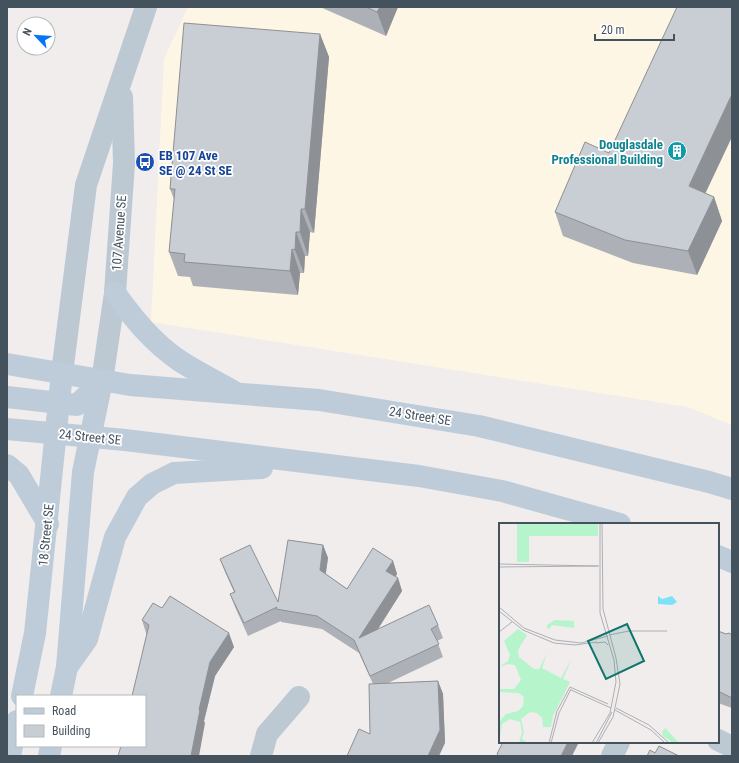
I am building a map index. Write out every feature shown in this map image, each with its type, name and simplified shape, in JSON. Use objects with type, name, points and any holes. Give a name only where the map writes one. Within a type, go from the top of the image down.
[{"type":"main road","points":[[115,293],[131,316],[146,333],[179,360],[239,394]]},
{"type":"main road","name":"24 Street SE","points":[[7,364],[130,385],[319,400],[479,426],[709,482],[732,489]]},
{"type":"main road","name":"18 Street SE","points":[[22,695],[35,633],[48,524],[62,373]]},
{"type":"main road","points":[[7,397],[59,404],[78,404],[102,381]]},
{"type":"main road","points":[[61,695],[67,667],[83,472],[89,437],[102,381]]},
{"type":"main road","name":"24 Street SE","points":[[7,429],[56,433],[419,476],[502,491],[616,523]]},
{"type":"main road","points":[[7,465],[19,475],[48,524]]},
{"type":"main road","points":[[67,667],[87,639],[115,537],[137,497],[152,484],[174,473],[321,465]]},
{"type":"main road","points":[[719,556],[732,562]]},
{"type":"main road","points":[[10,756],[16,726]]},
{"type":"street","name":"107 Avenue SE","points":[[62,373],[86,185],[122,84],[146,7]]},
{"type":"street","name":"107 Avenue SE","points":[[102,381],[115,293],[124,163],[122,84]]},
{"type":"street","points":[[261,756],[267,734],[299,697]]},
{"type":"street","points":[[719,740],[732,747]]},
{"type":"street","points":[[612,756],[618,743]]},
{"type":"shaded area","points":[[188,7],[732,7],[732,425],[688,407],[151,322],[164,59]]},
{"type":"building","points":[[366,7],[380,7],[377,12]]},
{"type":"building","name":"Douglasdale Professional Building","points":[[677,7],[732,7],[732,94],[689,186],[714,197],[688,251],[625,240],[555,212],[585,142],[609,153]]},
{"type":"building","points":[[184,23],[320,34],[305,209],[301,209],[300,232],[296,232],[295,250],[292,249],[290,271],[184,262],[185,254],[169,252],[175,189],[170,189]]},
{"type":"building","points":[[288,540],[323,545],[320,570],[347,589],[373,548],[393,561],[386,571],[398,578],[359,638],[429,605],[438,625],[431,629],[439,644],[370,676],[354,640],[317,616],[276,609],[277,607],[244,623],[230,594],[235,592],[220,559],[250,545],[278,602]]},
{"type":"building","points":[[170,596],[229,633],[210,662],[199,710],[191,756],[118,756],[121,747],[146,747],[146,695],[132,695],[149,625],[142,620],[153,603],[162,608]]},
{"type":"building","points":[[719,631],[732,635],[732,698],[719,692]]},
{"type":"building","points":[[438,681],[440,730],[428,756],[347,756],[359,729],[370,734],[369,684]]},
{"type":"building","points":[[502,743],[568,743],[561,756],[498,756],[497,754]]},
{"type":"building","points":[[659,746],[679,756],[647,756],[650,750],[655,753]]},
{"type":"place","name":"Douglasdale Professional Building","points":[[677,151]]},
{"type":"place","name":"EB 107 Ave SE @ 24 St SE","points":[[145,162]]}]
